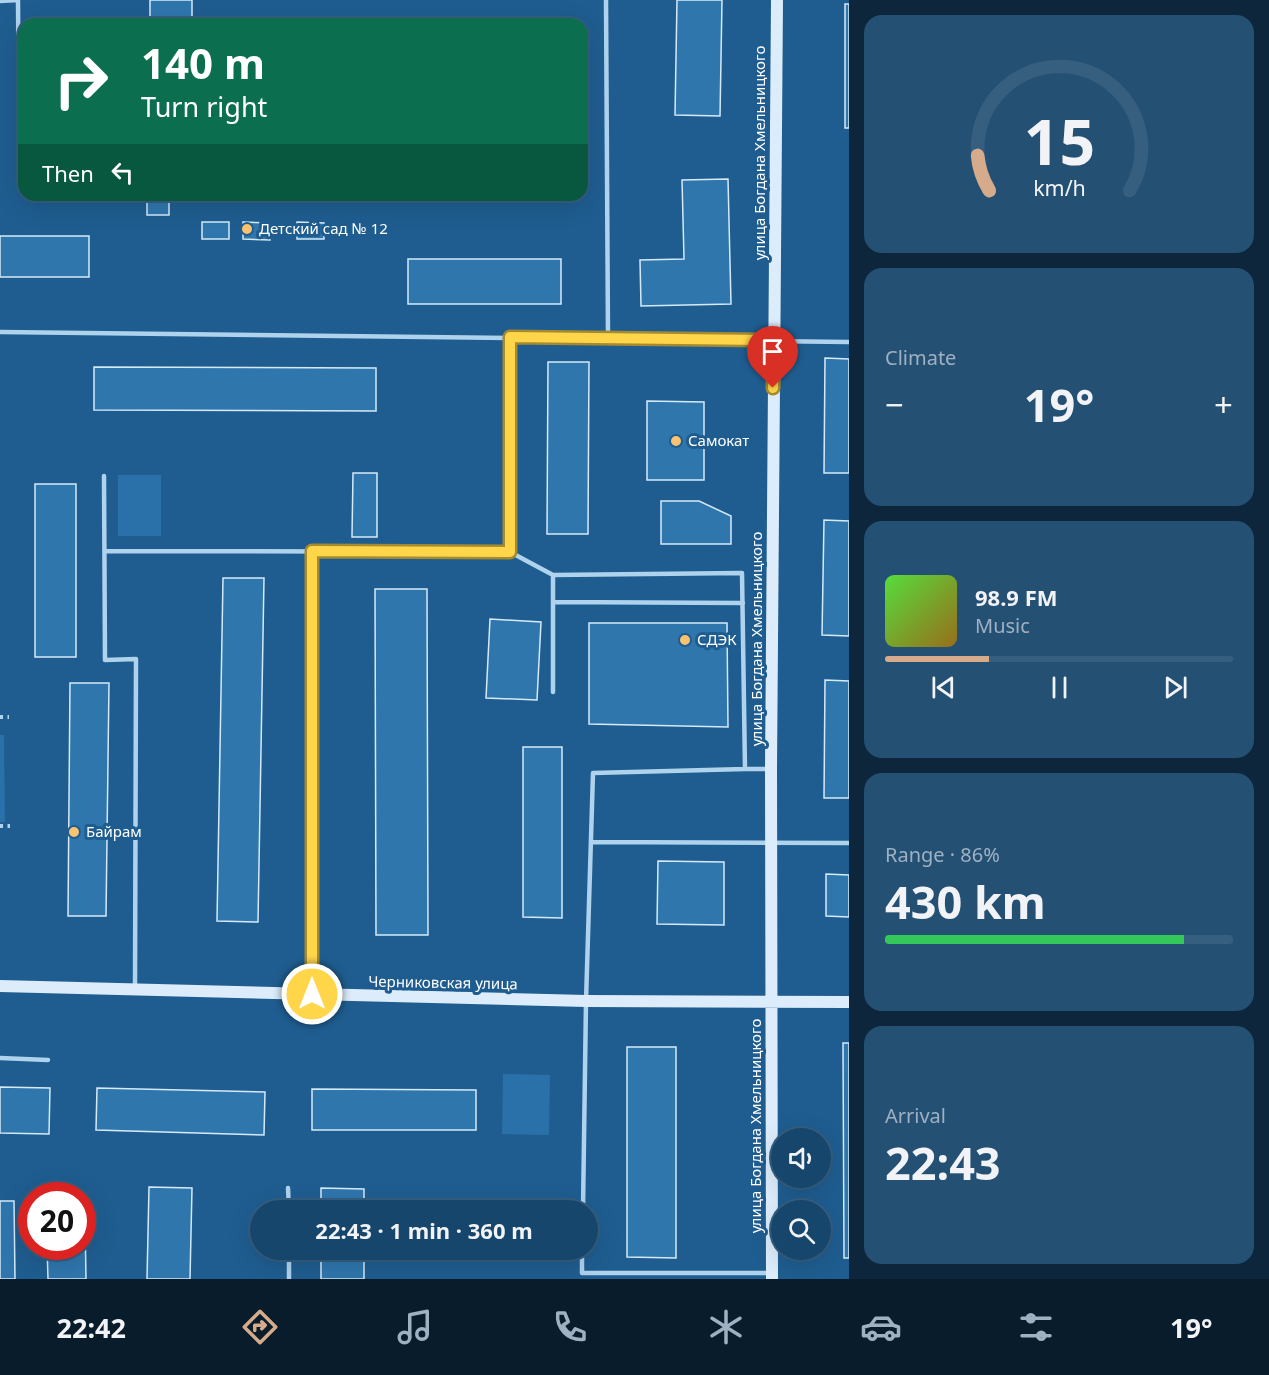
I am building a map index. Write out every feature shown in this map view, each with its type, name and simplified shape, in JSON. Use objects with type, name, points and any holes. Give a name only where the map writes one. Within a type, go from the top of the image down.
[{"type":"main road","name":"улица Богдана Хмельницкого","points":[[772,1276],[771,769],[777,0]]},
{"type":"main road","name":"Черниковская улица","points":[[0,986],[586,1001],[849,1002]]},
{"type":"lane","points":[[0,0],[18,0],[18,18]]},
{"type":"lane","points":[[606,0],[608,339]]},
{"type":"lane","points":[[0,332],[849,342]]},
{"type":"lane","points":[[510,337],[510,552]]},
{"type":"lane","points":[[104,476],[105,660],[136,659],[135,990]]},
{"type":"lane","points":[[105,551],[510,552],[553,575],[742,573],[745,769]]},
{"type":"lane","points":[[312,551],[312,994]]},
{"type":"lane","points":[[553,575],[553,692]]},
{"type":"lane","points":[[553,602],[743,603]]},
{"type":"lane","points":[[583,1200],[593,773],[771,769]]},
{"type":"lane","points":[[591,842],[849,843]]},
{"type":"lane","points":[[0,1058],[48,1060]]},
{"type":"lane","points":[[288,1188],[289,1200]]},
{"type":"lane","points":[[289,1260],[289,1279]]},
{"type":"lane","points":[[582,1260],[582,1273],[772,1276]]},
{"type":"path","points":[[0,717],[9,717]]},
{"type":"path","points":[[0,826],[10,826]]},
{"type":"shaded area","points":[[118,475],[161,475],[161,536],[118,536]]},
{"type":"shaded area","points":[[0,735],[4,735],[5,822],[0,822]]},
{"type":"shaded area","points":[[503,1074],[550,1075],[549,1135],[502,1134]]},
{"type":"building","points":[[150,0],[192,0],[192,18],[150,18]]},
{"type":"building","points":[[677,0],[722,0],[720,116],[675,115]]},
{"type":"building","points":[[845,4],[849,4],[849,128],[845,128]]},
{"type":"building","points":[[728,179],[731,304],[641,306],[640,260],[684,259],[682,180]]},
{"type":"building","points":[[147,201],[169,201],[169,215],[147,215]]},
{"type":"building","points":[[202,222],[229,222],[229,239],[202,239]]},
{"type":"building","points":[[243,222],[270,223],[270,240],[243,239]]},
{"type":"building","points":[[297,222],[324,223],[324,239],[297,239]]},
{"type":"building","points":[[0,236],[89,236],[89,277],[0,277]]},
{"type":"building","points":[[408,259],[561,259],[561,304],[408,304]]},
{"type":"building","points":[[825,358],[849,359],[849,473],[824,473]]},
{"type":"building","points":[[548,362],[589,362],[588,534],[547,534]]},
{"type":"building","points":[[94,367],[376,368],[376,411],[94,410]]},
{"type":"building","name":"Самокат","points":[[647,401],[704,402],[704,480],[647,480]]},
{"type":"building","points":[[353,473],[377,473],[377,537],[352,537]]},
{"type":"building","points":[[35,484],[76,484],[76,657],[35,657]]},
{"type":"building","points":[[661,501],[699,501],[731,516],[731,544],[661,544]]},
{"type":"building","points":[[824,520],[849,521],[849,636],[822,635]]},
{"type":"building","points":[[223,578],[264,578],[258,922],[217,921]]},
{"type":"building","points":[[375,589],[427,589],[428,935],[376,935]]},
{"type":"building","points":[[490,619],[541,622],[537,700],[486,698]]},
{"type":"building","points":[[589,623],[727,623],[728,727],[589,724]]},
{"type":"building","points":[[825,680],[849,681],[849,798],[824,798]]},
{"type":"building","points":[[70,683],[109,683],[106,916],[68,916]]},
{"type":"building","points":[[523,747],[562,747],[562,918],[523,917]]},
{"type":"building","points":[[658,861],[724,862],[724,925],[657,924]]},
{"type":"building","points":[[826,874],[849,875],[849,917],[826,916]]},
{"type":"building","points":[[843,1043],[849,1043],[849,1258],[844,1258]]},
{"type":"building","points":[[627,1047],[676,1047],[676,1258],[627,1257]]},
{"type":"building","points":[[0,1087],[50,1088],[49,1134],[0,1133]]},
{"type":"building","points":[[97,1088],[265,1092],[264,1135],[96,1130]]},
{"type":"building","points":[[312,1089],[476,1090],[476,1130],[312,1130]]},
{"type":"building","points":[[149,1187],[192,1188],[190,1279],[147,1279]]},
{"type":"building","points":[[321,1188],[364,1189],[364,1200],[321,1200]]},
{"type":"building","points":[[0,1201],[14,1201],[15,1279],[0,1279]]},
{"type":"building","points":[[47,1260],[86,1260],[86,1279],[48,1279]]},
{"type":"building","points":[[321,1260],[364,1260],[364,1279],[321,1279]]},
{"type":"place","name":"Детский сад № 12","points":[[247,229]]},
{"type":"place","name":"Самокат","points":[[676,441]]},
{"type":"place","name":"СДЭК","points":[[685,640]]},
{"type":"place","name":"Байрам","points":[[74,832]]},
{"type":"route","points":[[312,994],[312,551],[510,552],[510,337],[774,340],[773,388]]}]
